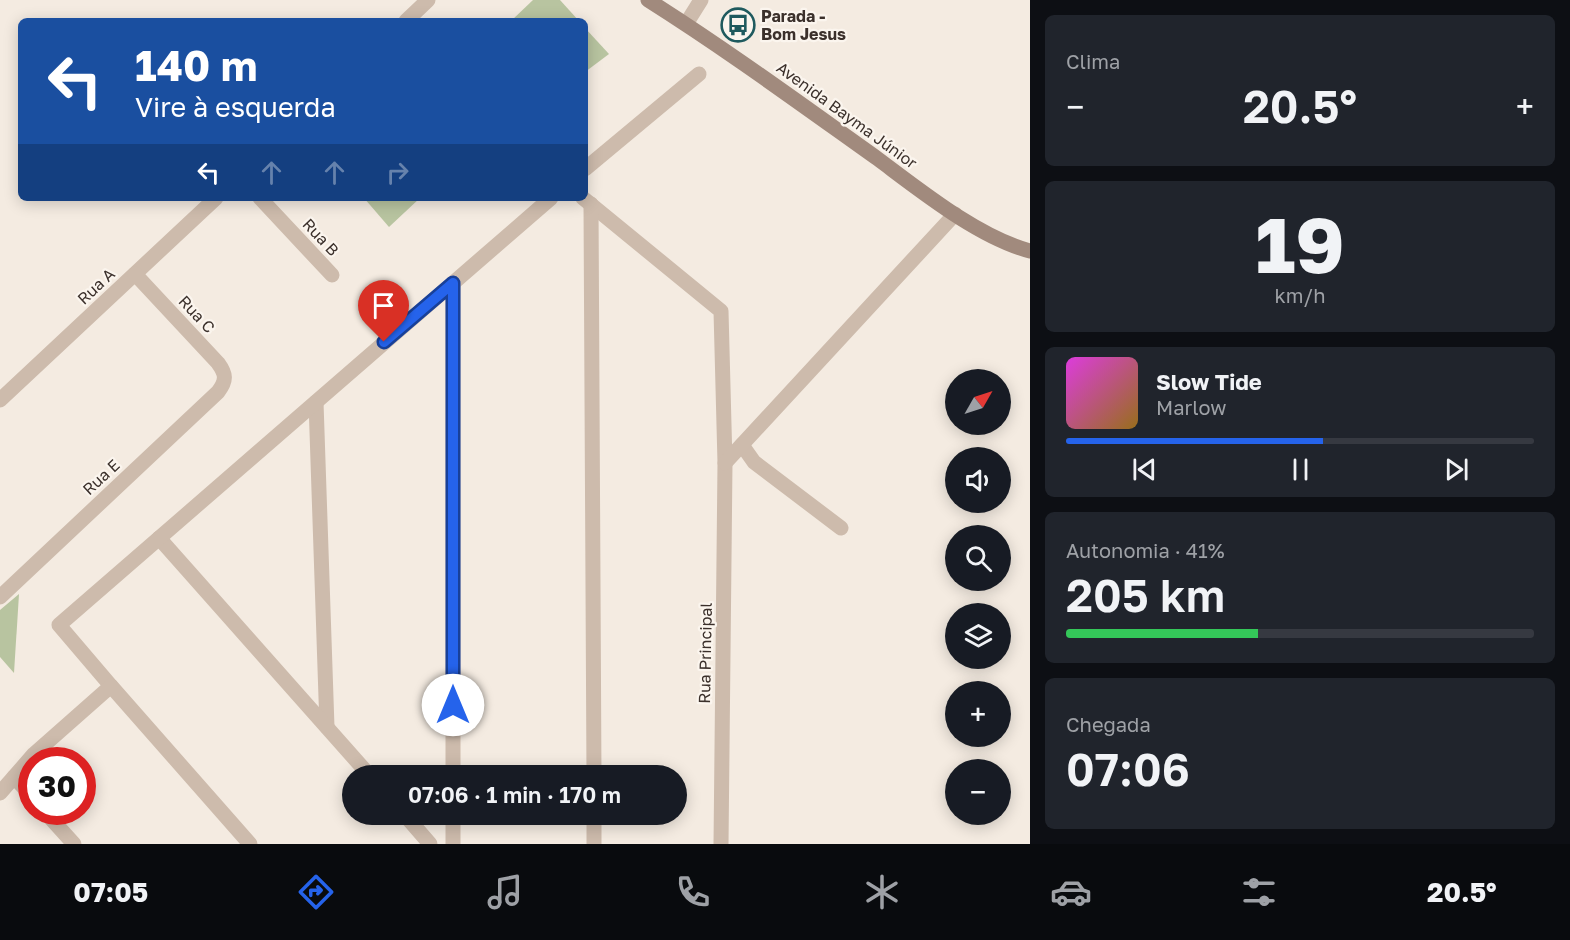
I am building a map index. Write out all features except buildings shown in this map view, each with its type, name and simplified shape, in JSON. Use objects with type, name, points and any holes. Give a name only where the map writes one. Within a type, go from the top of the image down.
[{"type":"main road","name":"Avenida Bayma Júnior","points":[[648,0],[686,24],[955,214],[1009,244],[1030,251]]},
{"type":"street","points":[[409,18],[428,0]]},
{"type":"street","points":[[686,24],[701,0]]},
{"type":"street","points":[[588,166],[699,74]]},
{"type":"street","name":"Rua A","points":[[0,400],[213,201]]},
{"type":"street","name":"Rua B","points":[[263,201],[332,275]]},
{"type":"street","points":[[250,844],[58,625],[548,201]]},
{"type":"street","points":[[587,201],[594,765]]},
{"type":"street","name":"Rua Principal","points":[[587,201],[721,311],[725,463],[721,844]]},
{"type":"street","points":[[725,463],[955,214]]},
{"type":"street","name":"Rua C","points":[[135,274],[218,363],[225,373],[225,383]]},
{"type":"street","points":[[453,283],[453,765]]},
{"type":"street","name":"Rua E","points":[[0,597],[225,383]]},
{"type":"street","points":[[316,402],[327,727]]},
{"type":"street","points":[[742,445],[754,462],[841,528]]},
{"type":"street","points":[[159,538],[360,765]]},
{"type":"street","points":[[0,794],[34,754],[111,686]]},
{"type":"street","points":[[14,777],[18,781]]},
{"type":"street","points":[[57,825],[74,844]]},
{"type":"street","points":[[414,825],[430,844]]},
{"type":"street","points":[[453,825],[453,844]]},
{"type":"street","points":[[594,825],[594,844]]},
{"type":"green space","points":[[533,0],[560,0],[576,18],[514,18]]},
{"type":"green space","points":[[588,31],[609,54],[588,70]]},
{"type":"green space","points":[[367,201],[417,201],[389,227]]},
{"type":"green space","points":[[19,594],[14,673],[0,657],[0,610]]},
{"type":"place","name":"Parada - Bom Jesus","points":[[738,25]]},
{"type":"route","points":[[384,342],[453,283],[453,705]]}]
